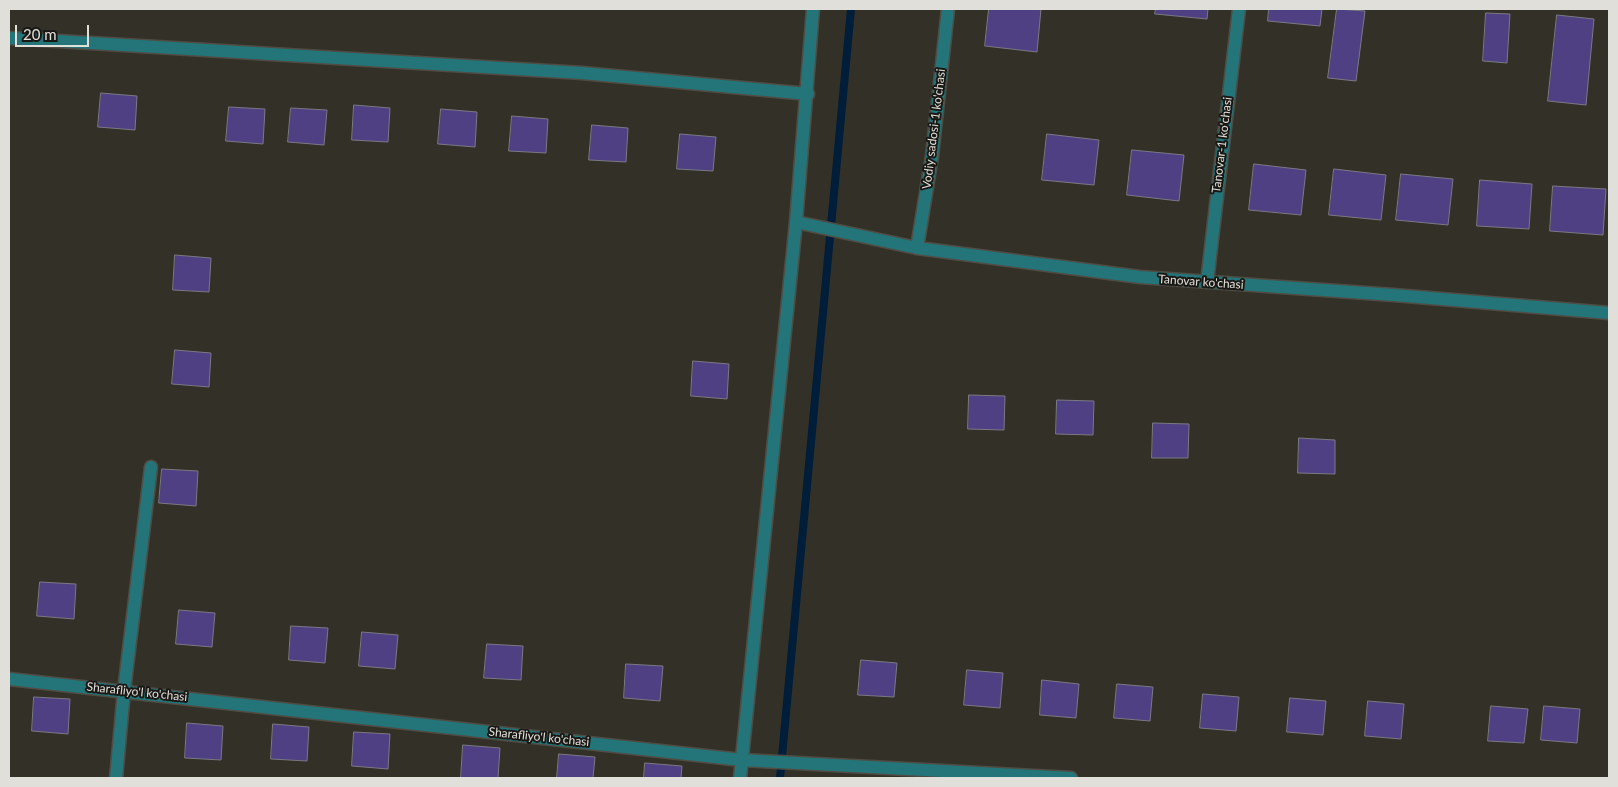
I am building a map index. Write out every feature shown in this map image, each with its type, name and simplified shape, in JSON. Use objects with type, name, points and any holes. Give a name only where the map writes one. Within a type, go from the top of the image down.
[{"type":"street","points":[[740,778],[796,222],[808,94],[813,9]]},
{"type":"street","name":"Vodiy sadosi-1 ko'chasi","points":[[917,248],[932,156],[948,9]]},
{"type":"street","name":"Tanovar-1 ko'chasi","points":[[1207,282],[1239,9]]},
{"type":"street","points":[[9,38],[582,73],[808,94]]},
{"type":"street","name":"Tanovar ko'chasi","points":[[796,222],[917,248],[1140,277],[1394,294],[1609,313]]},
{"type":"street","points":[[116,778],[124,691],[151,467]]},
{"type":"street","name":"Sharafliyo'l ko'chasi","points":[[9,679],[742,760],[1071,778]]},
{"type":"building","points":[[989,9],[1041,9],[1037,52],[985,46]]},
{"type":"building","points":[[1156,9],[1208,9],[1207,19],[1155,14]]},
{"type":"building","points":[[1269,9],[1322,9],[1320,26],[1268,21]]},
{"type":"building","points":[[1337,9],[1365,11],[1356,81],[1328,78]]},
{"type":"building","points":[[1486,13],[1510,14],[1507,63],[1483,61]]},
{"type":"building","points":[[1557,15],[1594,19],[1586,105],[1548,101]]},
{"type":"building","points":[[101,93],[137,96],[135,130],[98,127]]},
{"type":"building","points":[[354,105],[390,108],[388,142],[352,140]]},
{"type":"building","points":[[229,107],[265,109],[263,144],[226,141]]},
{"type":"building","points":[[291,108],[327,110],[324,145],[288,142]]},
{"type":"building","points":[[441,109],[477,112],[475,147],[438,144]]},
{"type":"building","points":[[512,116],[548,119],[546,153],[509,151]]},
{"type":"building","points":[[592,125],[628,128],[626,162],[589,160]]},
{"type":"building","points":[[680,134],[716,137],[713,171],[677,169]]},
{"type":"building","points":[[1047,134],[1099,140],[1094,185],[1042,180]]},
{"type":"building","points":[[1132,150],[1184,155],[1179,201],[1127,195]]},
{"type":"building","points":[[1254,164],[1306,170],[1301,215],[1249,210]]},
{"type":"building","points":[[1334,169],[1386,175],[1381,220],[1329,215]]},
{"type":"building","points":[[1401,174],[1453,179],[1448,225],[1396,220]]},
{"type":"building","points":[[1480,180],[1532,184],[1529,229],[1477,226]]},
{"type":"building","points":[[1553,186],[1606,189],[1603,235],[1550,231]]},
{"type":"building","points":[[175,255],[211,258],[209,292],[173,290]]},
{"type":"building","points":[[175,350],[211,353],[209,387],[172,384]]},
{"type":"building","points":[[693,361],[729,364],[727,399],[691,396]]},
{"type":"building","points":[[969,395],[1005,396],[1004,430],[968,429]]},
{"type":"building","points":[[1057,400],[1094,401],[1093,435],[1056,434]]},
{"type":"building","points":[[1153,423],[1189,424],[1188,458],[1152,458]]},
{"type":"building","points":[[1299,438],[1335,440],[1335,474],[1298,473]]},
{"type":"building","points":[[162,469],[198,471],[196,506],[159,503]]},
{"type":"building","points":[[40,582],[76,584],[74,619],[37,616]]},
{"type":"building","points":[[179,610],[215,613],[212,647],[176,644]]},
{"type":"building","points":[[291,626],[328,628],[325,663],[289,660]]},
{"type":"building","points":[[362,632],[398,635],[395,669],[359,666]]},
{"type":"building","points":[[487,644],[523,646],[521,680],[484,678]]},
{"type":"building","points":[[861,660],[897,663],[894,697],[858,695]]},
{"type":"building","points":[[626,664],[663,666],[660,701],[624,698]]},
{"type":"building","points":[[967,670],[1003,673],[1000,708],[964,705]]},
{"type":"building","points":[[1042,680],[1079,684],[1076,718],[1040,715]]},
{"type":"building","points":[[1117,684],[1153,687],[1150,721],[1114,718]]},
{"type":"building","points":[[1203,694],[1239,697],[1236,731],[1200,728]]},
{"type":"building","points":[[34,697],[70,699],[68,734],[32,731]]},
{"type":"building","points":[[1290,698],[1326,701],[1323,735],[1287,732]]},
{"type":"building","points":[[1368,701],[1404,704],[1401,739],[1365,736]]},
{"type":"building","points":[[1491,706],[1528,709],[1524,743],[1488,741]]},
{"type":"building","points":[[1544,706],[1580,709],[1577,743],[1541,740]]},
{"type":"building","points":[[187,723],[223,726],[221,760],[185,758]]},
{"type":"building","points":[[273,724],[309,727],[307,761],[271,759]]},
{"type":"building","points":[[354,732],[390,734],[388,769],[352,766]]},
{"type":"building","points":[[463,745],[500,748],[498,778],[461,778]]},
{"type":"building","points":[[559,754],[595,757],[593,778],[557,778]]},
{"type":"building","points":[[645,763],[682,766],[681,778],[644,778]]},
{"type":"waterway","points":[[780,778],[851,9]]}]
